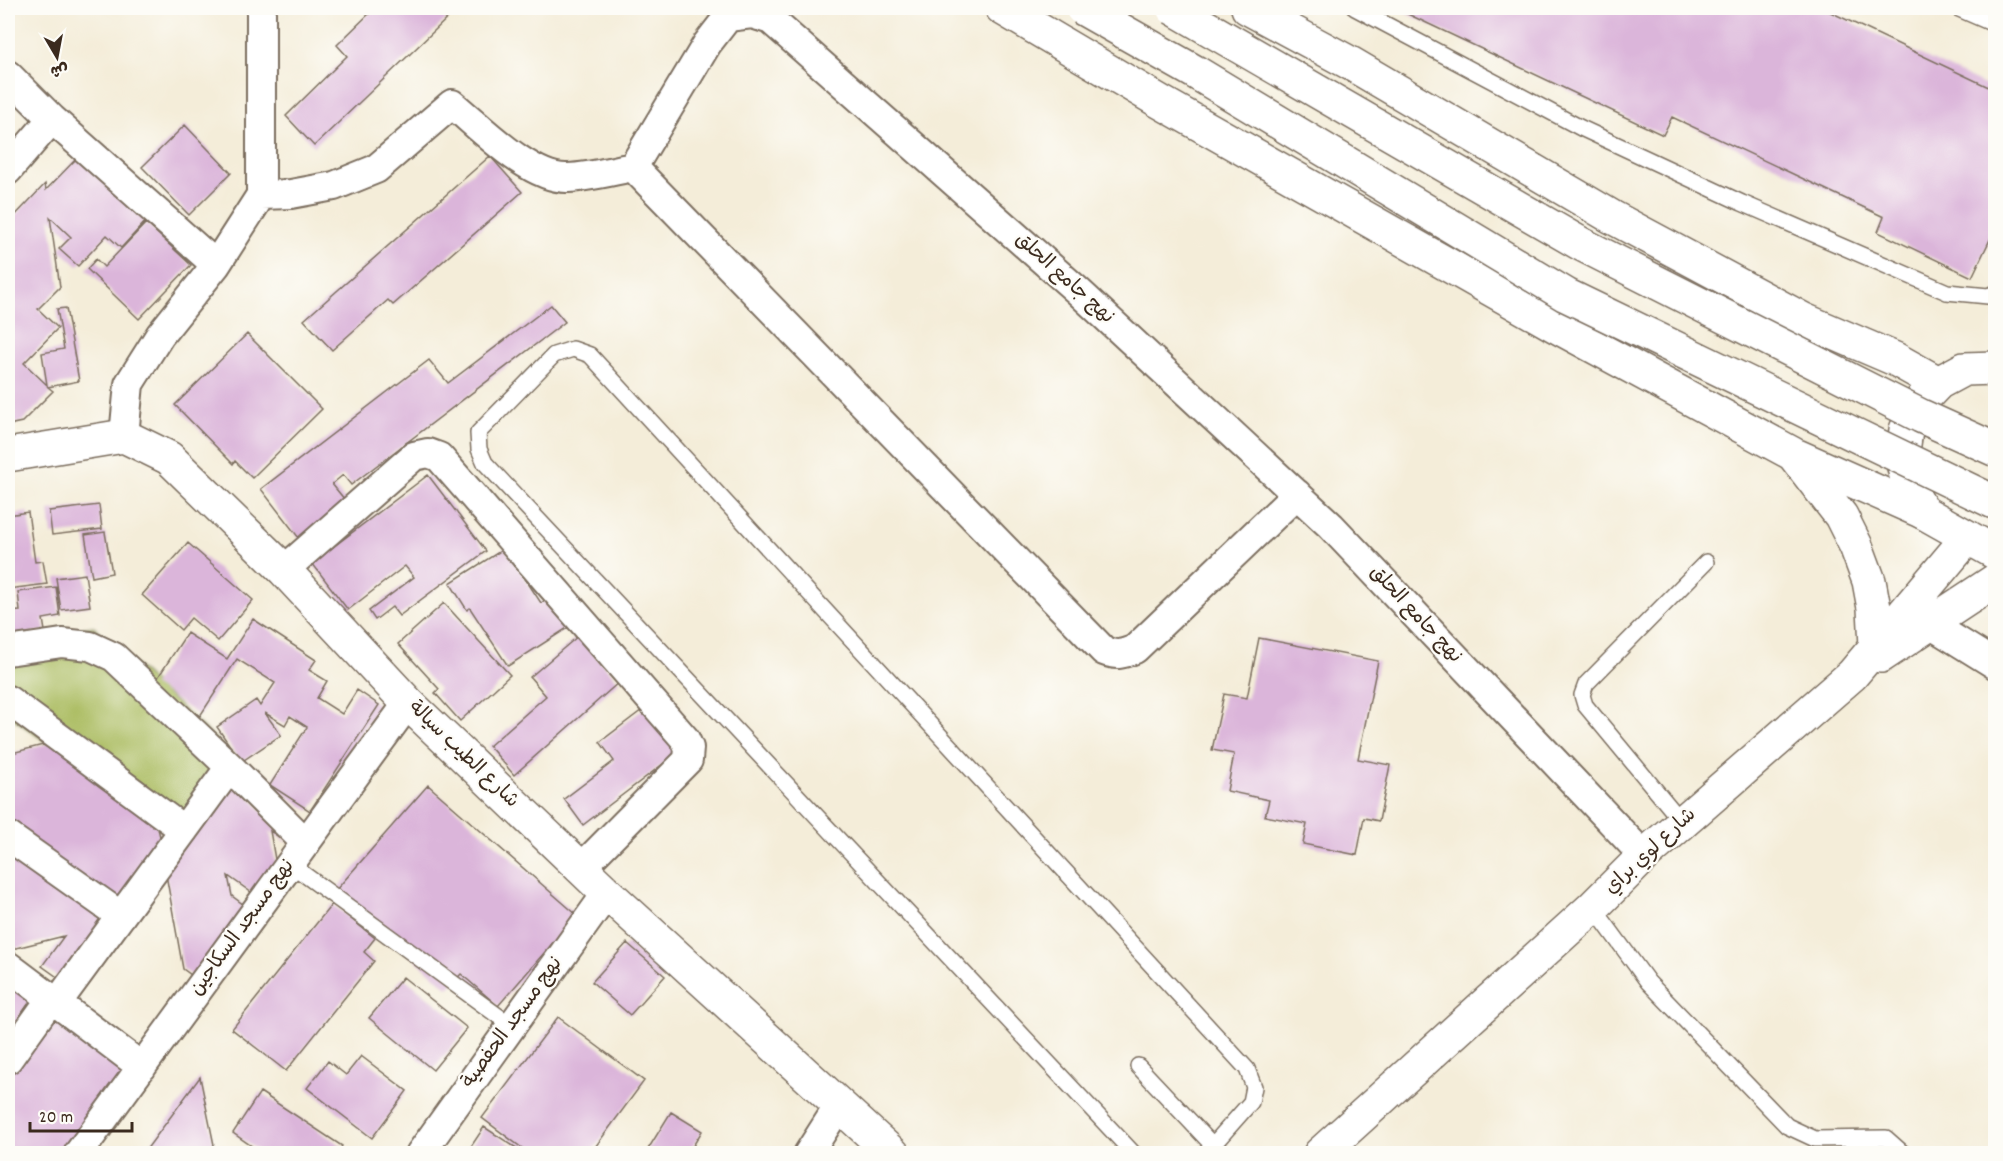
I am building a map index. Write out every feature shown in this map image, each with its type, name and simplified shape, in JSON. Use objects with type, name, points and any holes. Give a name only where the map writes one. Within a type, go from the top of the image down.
[{"type":"main road","points":[[1002,8],[1159,101],[1556,326],[1793,454],[1923,513],[1995,553]]},
{"type":"main road","points":[[1082,8],[1195,72],[1566,295],[1995,503]]},
{"type":"main road","points":[[1173,8],[1581,243],[1921,416],[1995,450]]},
{"type":"main road","points":[[1248,8],[1350,63],[1612,217],[1804,320],[1895,359],[1938,382]]},
{"type":"main road","points":[[1923,513],[1909,488],[1902,459],[1906,430],[1918,404],[1938,382],[1964,369],[1995,368]]},
{"type":"main road","points":[[8,455],[124,436]]},
{"type":"main road","name":"شارع الطيب سيالة","points":[[124,436],[169,458],[284,570],[408,703],[606,893],[893,1154]]},
{"type":"main road","points":[[1793,454],[1841,516],[1856,546],[1869,581],[1874,608],[1876,646]]},
{"type":"main road","name":"شارع لوي براي","points":[[1321,1153],[1593,907],[1644,856],[1852,675],[1968,537]]},
{"type":"main road","points":[[1852,675],[1995,580]]},
{"type":"street","points":[[124,436],[129,384],[160,335],[216,265],[261,195],[261,8]]},
{"type":"street","name":"نهج جامع الحلق","points":[[633,167],[707,44],[728,17],[752,14],[771,20],[1079,292],[1331,526],[1644,856]]},
{"type":"street","points":[[8,75],[52,119],[216,265]]},
{"type":"street","points":[[261,195],[291,194],[334,186],[376,169],[452,104],[520,161],[540,172],[566,178],[633,167],[1104,651],[1115,655],[1135,649],[1297,494]]},
{"type":"street","points":[[8,170],[52,119]]},
{"type":"street","points":[[284,570],[414,456],[428,453],[439,457],[685,739],[689,748],[688,760],[580,868]]},
{"type":"street","points":[[1930,624],[1995,664]]},
{"type":"street","points":[[8,651],[62,643],[90,646],[114,657],[230,767],[298,854]]},
{"type":"street","points":[[8,700],[184,830]]},
{"type":"street","name":"نهج مسجد السكاجين","points":[[78,1154],[408,703]]},
{"type":"street","points":[[8,1059],[121,916],[230,767]]},
{"type":"street","points":[[8,836],[121,916]]},
{"type":"street","name":"نهج مسجد الحفصية","points":[[420,1154],[606,893]]},
{"type":"street","points":[[8,966],[142,1067]]},
{"type":"street","points":[[808,1154],[840,1104]]},
{"type":"lane","points":[[1355,8],[1581,128],[1742,203],[1947,292],[1988,296],[1995,293]]},
{"type":"lane","points":[[1957,8],[1995,25]]},
{"type":"lane","points":[[1134,1154],[485,463],[479,449],[478,433],[554,356],[573,349],[590,355],[1247,1070],[1254,1087],[1251,1102],[1213,1151],[1138,1066]]},
{"type":"lane","points":[[1682,822],[1585,705],[1582,695],[1586,684],[1706,562]]},
{"type":"lane","points":[[298,854],[512,1026]]},
{"type":"lane","points":[[1593,907],[1648,982],[1787,1125],[1815,1139],[1886,1138],[1904,1154]]},
{"type":"green space","points":[[93,626],[242,763],[188,842],[8,715],[8,640]]},
{"type":"building","points":[[375,8],[458,8],[314,146],[286,116],[347,56],[337,45]]},
{"type":"building","points":[[1395,8],[1822,8],[1995,90],[1995,229],[1972,277],[1878,232],[1884,217],[1672,117],[1663,135]]},
{"type":"building","points":[[185,125],[231,173],[189,215],[142,167]]},
{"type":"building","points":[[490,156],[522,192],[393,305],[388,300],[332,350],[304,320]]},
{"type":"building","points":[[78,157],[146,221],[121,248],[107,235],[78,266],[59,249],[71,237],[50,217],[60,287],[38,309],[58,328],[24,363],[47,385],[42,353],[64,349],[57,309],[66,308],[79,381],[48,387],[53,391],[22,422],[13,424],[8,429],[8,223],[45,184],[46,190]]},
{"type":"building","points":[[146,223],[191,265],[139,319],[87,269],[96,259],[104,267]]},
{"type":"building","points":[[551,305],[565,322],[351,485],[343,475],[332,484],[349,505],[302,542],[261,489],[429,360],[448,383]]},
{"type":"building","points":[[247,334],[322,409],[252,478],[235,461],[233,464],[175,405]]},
{"type":"building","points":[[428,475],[486,551],[399,616],[392,607],[375,620],[369,611],[414,577],[405,566],[348,610],[312,563]]},
{"type":"building","points":[[99,505],[102,529],[52,535],[49,511]]},
{"type":"building","points":[[28,512],[35,562],[43,561],[47,584],[8,589],[8,515]]},
{"type":"building","points":[[105,532],[112,573],[92,577],[85,535]]},
{"type":"building","points":[[188,543],[253,600],[218,641],[191,618],[181,630],[142,595]]},
{"type":"building","points":[[505,548],[541,603],[550,597],[569,627],[508,666],[470,608],[467,610],[450,583]]},
{"type":"building","points":[[85,574],[90,606],[61,610],[56,578]]},
{"type":"building","points":[[56,587],[60,616],[43,619],[45,631],[10,636],[8,612],[20,611],[18,592]]},
{"type":"building","points":[[444,603],[510,675],[460,721],[435,693],[439,689],[398,644]]},
{"type":"building","points":[[253,619],[316,660],[309,670],[327,681],[317,698],[342,714],[357,690],[379,705],[310,811],[270,785],[307,727],[290,716],[285,725],[265,713],[281,735],[241,762],[217,727],[256,700],[260,706],[275,683],[237,659],[200,716],[153,685],[187,633],[227,659]]},
{"type":"building","points":[[578,636],[619,682],[514,775],[489,746],[546,696],[530,677]]},
{"type":"building","points":[[1259,638],[1378,661],[1358,759],[1390,765],[1379,821],[1364,818],[1357,855],[1303,844],[1307,824],[1265,816],[1269,800],[1227,791],[1234,754],[1212,750],[1224,694],[1247,698]]},
{"type":"building","points":[[646,707],[680,751],[583,825],[564,799],[614,761],[600,742]]},
{"type":"building","points":[[66,739],[151,799],[162,845],[63,981],[42,966],[64,936],[8,950],[8,754]]},
{"type":"building","points":[[236,780],[289,844],[270,831],[276,865],[255,895],[228,876],[232,896],[248,908],[198,980],[183,969],[165,869]]},
{"type":"building","points":[[428,785],[577,915],[498,1006],[461,974],[448,988],[336,890]]},
{"type":"building","points":[[332,904],[375,938],[364,952],[374,961],[286,1071],[232,1029]]},
{"type":"building","points":[[627,943],[665,976],[630,1015],[592,982]]},
{"type":"building","points":[[8,973],[36,993],[8,1033]]},
{"type":"building","points":[[403,977],[467,1028],[433,1070],[369,1018]]},
{"type":"building","points":[[46,1010],[131,1071],[71,1154],[8,1154],[8,1063]]},
{"type":"building","points":[[558,1017],[644,1081],[590,1154],[530,1154],[482,1118]]},
{"type":"building","points":[[361,1056],[407,1091],[372,1138],[307,1088],[328,1061],[346,1075]]},
{"type":"building","points":[[200,1077],[214,1145],[208,1154],[143,1154]]},
{"type":"building","points":[[260,1092],[342,1146],[337,1154],[263,1154],[233,1133]]},
{"type":"building","points":[[671,1112],[702,1131],[690,1151],[693,1154],[645,1154]]},
{"type":"building","points":[[484,1127],[518,1149],[515,1154],[466,1154]]}]
